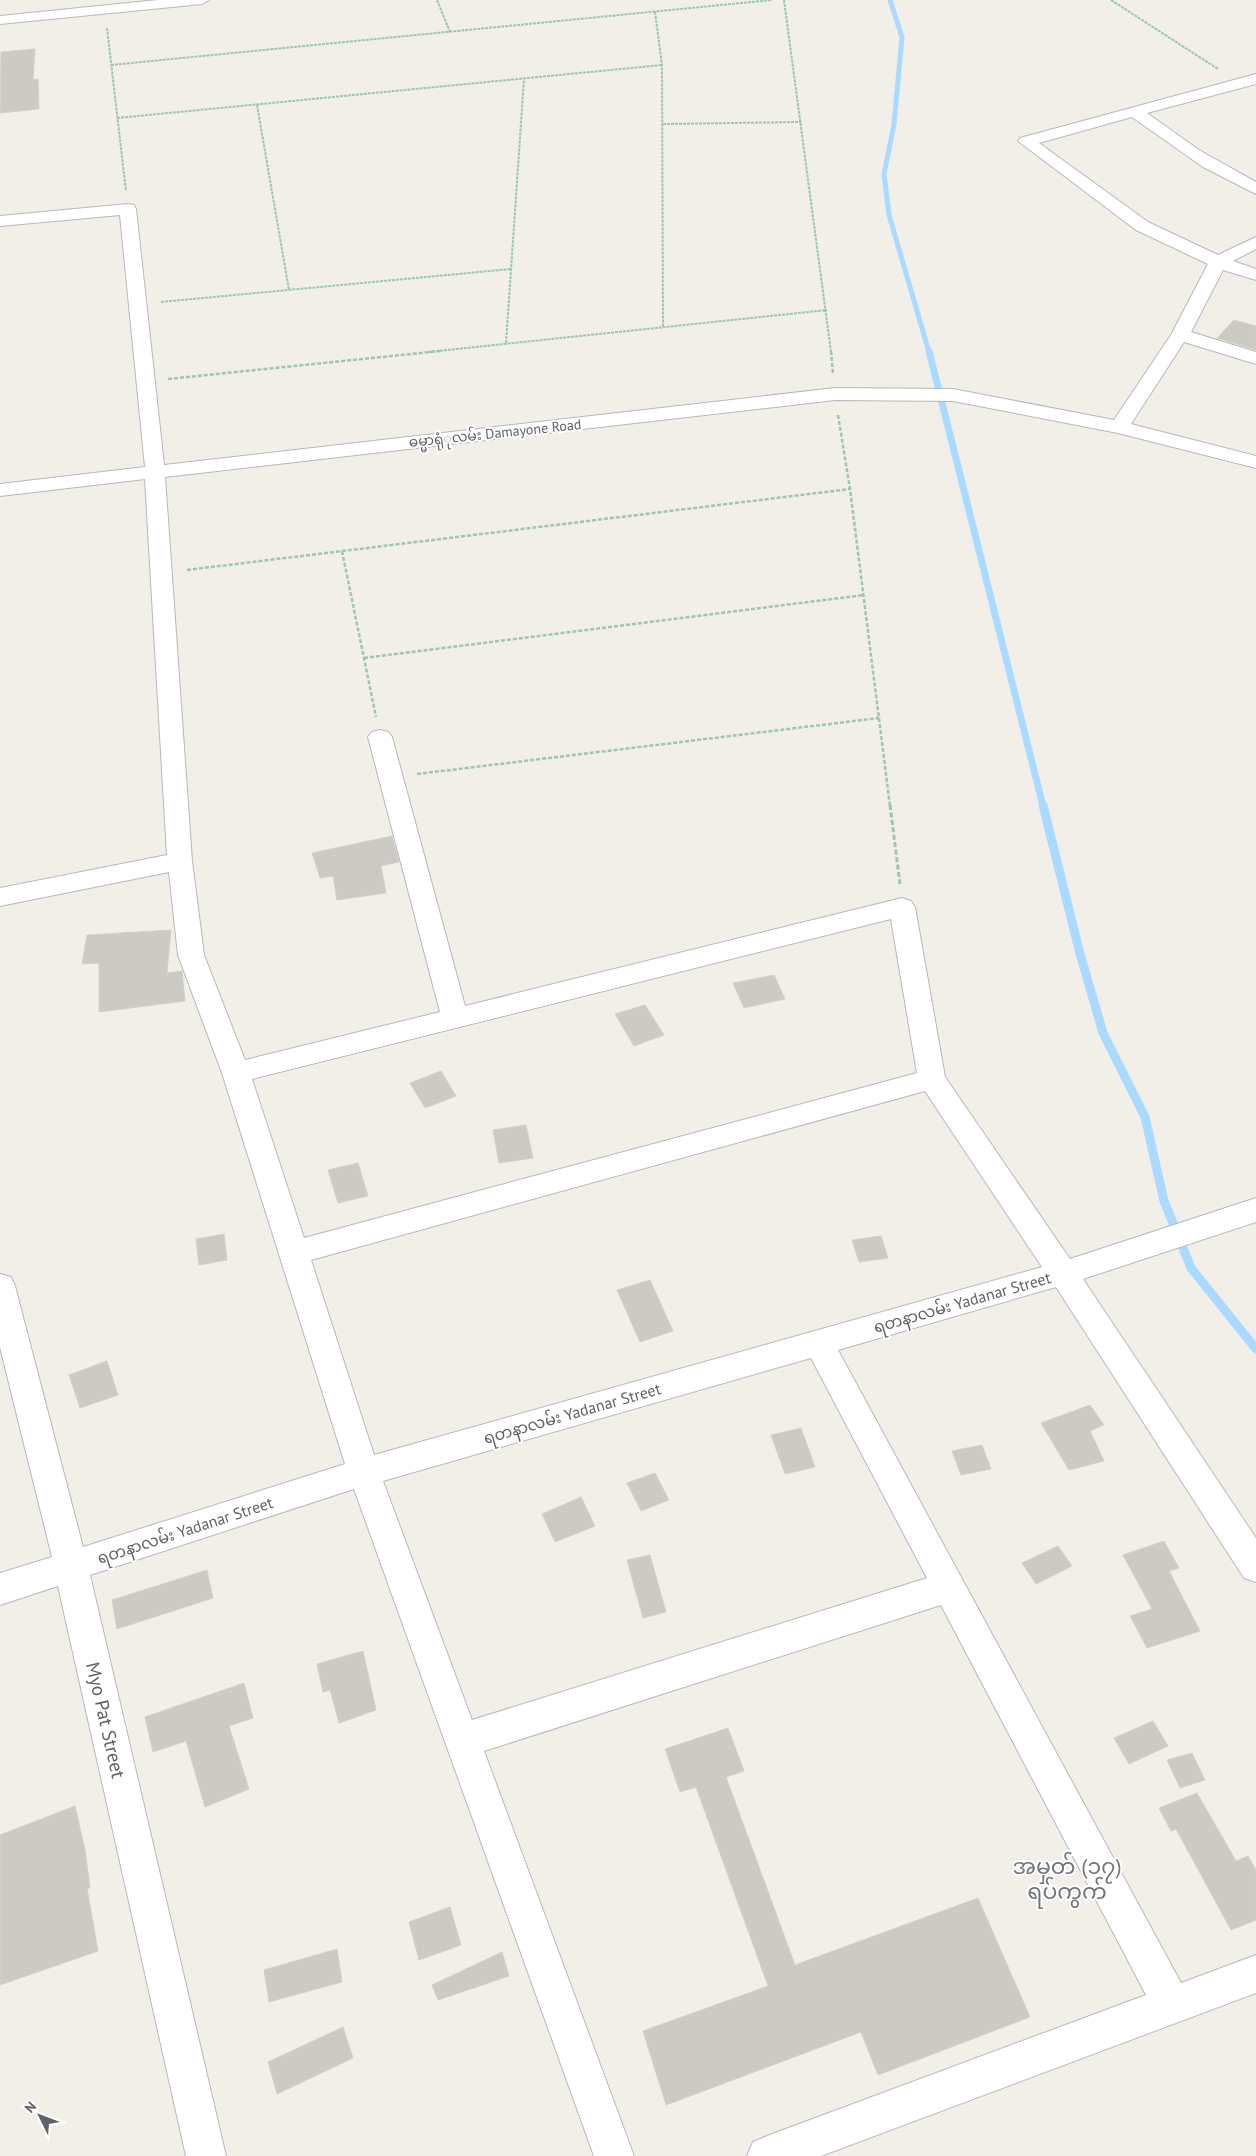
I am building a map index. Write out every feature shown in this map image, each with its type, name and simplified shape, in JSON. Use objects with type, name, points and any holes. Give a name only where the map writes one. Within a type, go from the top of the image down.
[{"type":"street","points":[[0,20],[202,0]]},
{"type":"street","points":[[1256,79],[1026,142],[1142,226],[1218,262],[1256,275]]},
{"type":"street","points":[[1239,83],[1256,93]]},
{"type":"street","points":[[1135,112],[1180,146],[1227,175],[1256,189]]},
{"type":"street","points":[[0,221],[128,209],[155,471],[180,861],[191,954],[236,1073],[364,1472],[614,2156]]},
{"type":"street","points":[[1119,427],[1180,335],[1218,262],[1256,242]]},
{"type":"street","points":[[1180,335],[1256,358]]},
{"type":"street","name":"ဓမ္မာရုံုလမ်း Damayone Road","points":[[0,490],[835,394],[954,395],[1119,427],[1256,462]]},
{"type":"street","points":[[380,737],[455,1019]]},
{"type":"street","points":[[0,897],[180,861]]},
{"type":"street","points":[[236,1073],[902,907],[932,1079],[1063,1272],[1256,1567]]},
{"type":"street","points":[[293,1253],[932,1079]]},
{"type":"street","name":"ရတနာလမ်း Yadanar Street","points":[[0,1589],[364,1472],[1063,1272],[1256,1210]]},
{"type":"street","name":"Myo Pat Street","points":[[0,1286],[71,1567],[206,2156]]},
{"type":"street","points":[[819,1343],[1172,2005]]},
{"type":"street","points":[[462,1741],[949,1587]]},
{"type":"street","points":[[767,2156],[1256,1974]]},
{"type":"path","points":[[437,0],[450,32]]},
{"type":"path","points":[[111,65],[772,0]]},
{"type":"path","points":[[784,0],[827,310],[835,394],[864,595],[902,907]]},
{"type":"path","points":[[1111,0],[1239,83]]},
{"type":"path","points":[[105,10],[128,209]]},
{"type":"path","points":[[655,12],[662,65],[663,327]]},
{"type":"path","points":[[117,118],[662,65]]},
{"type":"path","points":[[506,343],[524,79]]},
{"type":"path","points":[[257,105],[289,290]]},
{"type":"path","points":[[663,124],[801,122]]},
{"type":"path","points":[[138,304],[511,269]]},
{"type":"path","points":[[145,381],[827,310]]},
{"type":"path","points":[[161,574],[850,489]]},
{"type":"path","points":[[342,551],[380,737]]},
{"type":"path","points":[[364,658],[864,595]]},
{"type":"path","points":[[391,777],[879,718]]},
{"type":"building","points":[[35,49],[33,80],[38,79],[39,109],[0,113],[1,52]]},
{"type":"building","points":[[1234,320],[1256,326],[1256,350],[1217,338]]},
{"type":"building","points":[[392,836],[399,862],[381,866],[386,893],[337,900],[333,876],[320,878],[312,853]]},
{"type":"building","points":[[171,930],[167,973],[182,971],[185,1001],[99,1012],[99,963],[82,964],[87,935]]},
{"type":"building","points":[[774,975],[785,999],[744,1008],[733,983]]},
{"type":"building","points":[[645,1005],[664,1035],[634,1046],[615,1014]]},
{"type":"building","points":[[441,1071],[456,1096],[425,1108],[410,1083]]},
{"type":"building","points":[[526,1125],[533,1158],[499,1163],[493,1130]]},
{"type":"building","points":[[358,1163],[368,1196],[338,1203],[328,1170]]},
{"type":"building","points":[[224,1234],[227,1260],[199,1265],[196,1239]]},
{"type":"building","points":[[881,1236],[888,1258],[859,1262],[852,1240]]},
{"type":"building","points":[[650,1280],[673,1331],[640,1342],[617,1290]]},
{"type":"building","points":[[107,1361],[118,1395],[80,1408],[69,1375]]},
{"type":"building","points":[[1090,1405],[1104,1425],[1090,1431],[1104,1461],[1069,1470],[1041,1423]]},
{"type":"building","points":[[801,1428],[815,1467],[785,1474],[771,1435]]},
{"type":"building","points":[[982,1445],[991,1469],[961,1475],[952,1451]]},
{"type":"building","points":[[655,1473],[669,1500],[641,1511],[627,1483]]},
{"type":"building","points":[[581,1497],[595,1526],[555,1542],[542,1514]]},
{"type":"building","points":[[1164,1541],[1179,1568],[1169,1571],[1200,1631],[1147,1648],[1130,1616],[1152,1609],[1123,1555]]},
{"type":"building","points":[[1058,1546],[1072,1566],[1036,1584],[1022,1563]]},
{"type":"building","points":[[650,1555],[666,1612],[643,1618],[627,1560]]},
{"type":"building","points":[[207,1570],[213,1598],[117,1629],[112,1600]]},
{"type":"building","points":[[363,1651],[376,1710],[339,1723],[330,1690],[323,1692],[317,1664]]},
{"type":"building","points":[[244,1683],[253,1718],[229,1726],[249,1789],[205,1807],[186,1741],[153,1752],[145,1717]]},
{"type":"building","points":[[1153,1721],[1168,1746],[1129,1764],[1114,1738]]},
{"type":"building","points":[[728,1728],[744,1771],[726,1777],[795,1965],[978,1898],[1030,2017],[878,2075],[861,2032],[666,2105],[643,2031],[768,1986],[696,1787],[680,1792],[665,1749]]},
{"type":"building","points":[[1192,1753],[1205,1780],[1180,1788],[1167,1760]]},
{"type":"building","points":[[1197,1793],[1236,1861],[1248,1856],[1256,1870],[1256,1920],[1231,1930],[1176,1829],[1171,1831],[1159,1808]]},
{"type":"building","points":[[75,1806],[85,1850],[90,1888],[87,1888],[98,1951],[0,1985],[0,1835]]},
{"type":"building","points":[[450,1907],[461,1945],[419,1960],[409,1922]]},
{"type":"building","points":[[337,1949],[342,1982],[269,2002],[264,1970]]},
{"type":"building","points":[[502,1952],[509,1976],[438,2000],[432,1985]]},
{"type":"building","points":[[343,2027],[353,2058],[277,2094],[268,2062]]},
{"type":"waterway","points":[[890,0],[902,37],[894,124],[884,174],[889,215],[929,352]]},
{"type":"waterway","points":[[929,351],[1043,806]]},
{"type":"waterway","points":[[1043,805],[1079,950],[1103,1033],[1145,1117],[1164,1201],[1191,1268],[1256,1349]]},
{"type":"district","name":"အမှတ် (၁၇) ရပ်ကွက်","points":[[1067,1878]]}]
